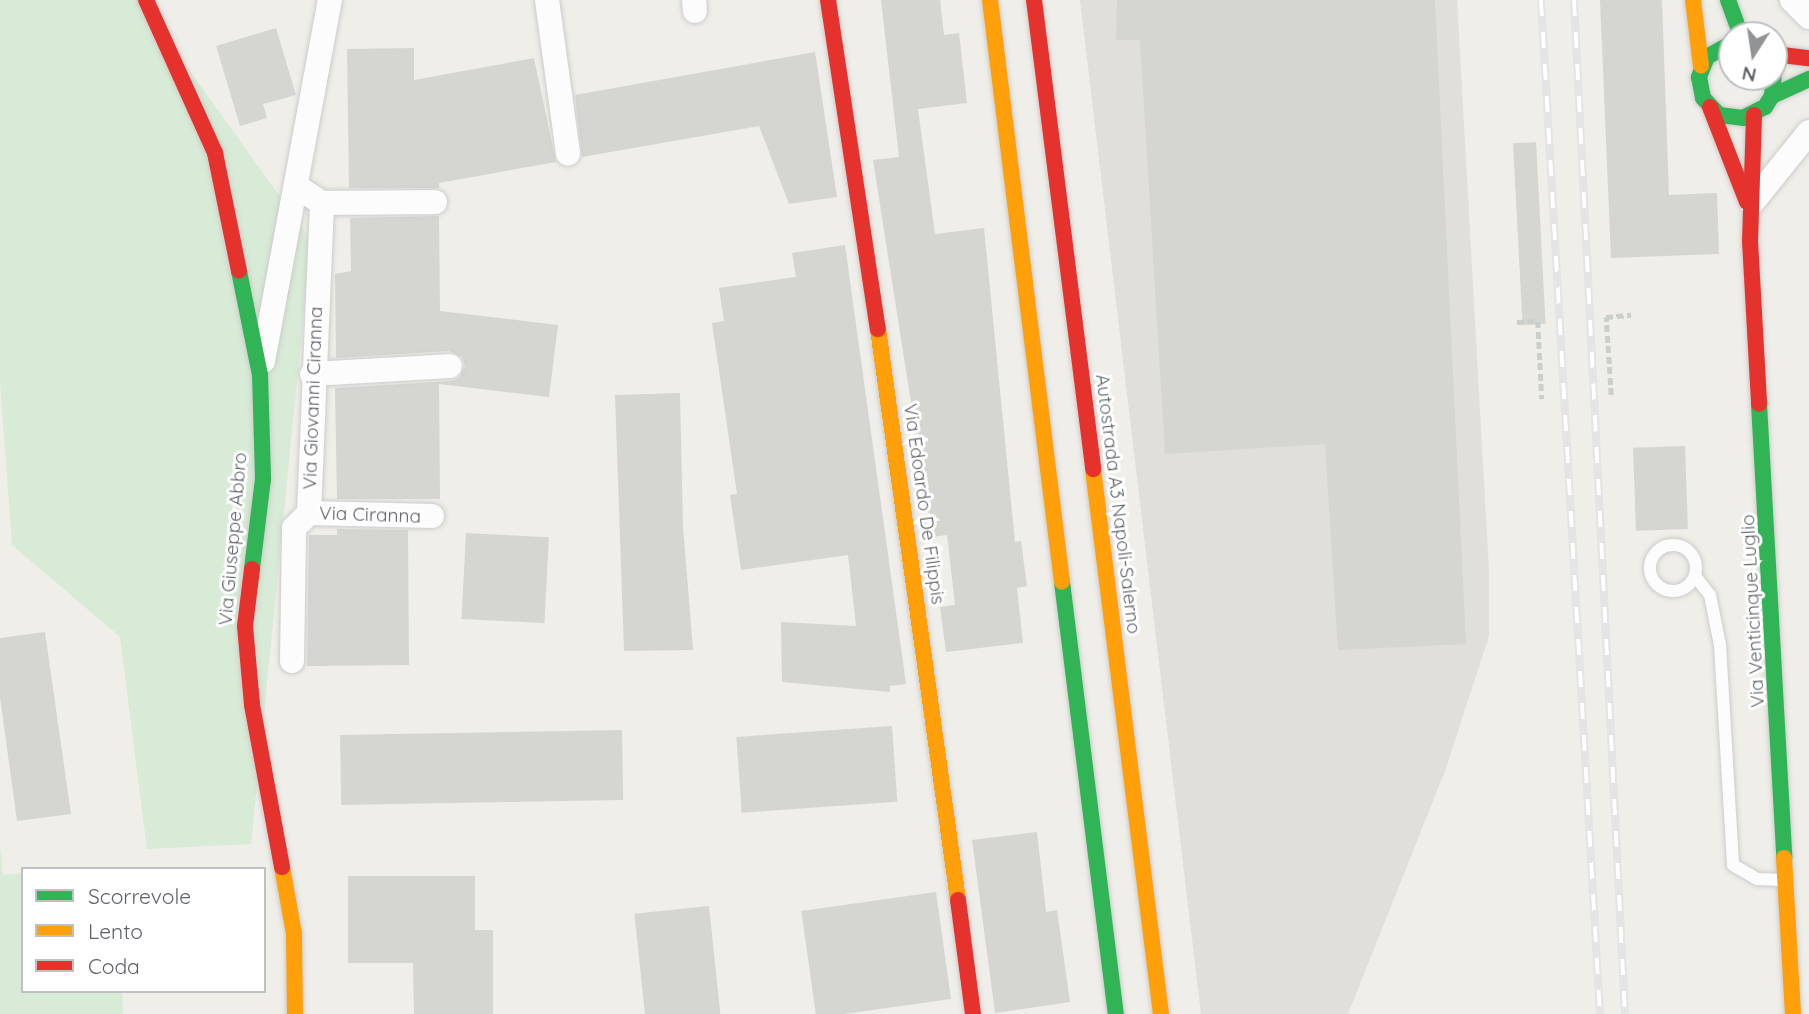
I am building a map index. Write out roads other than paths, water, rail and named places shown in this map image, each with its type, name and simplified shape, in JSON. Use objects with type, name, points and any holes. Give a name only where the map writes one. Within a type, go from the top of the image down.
[{"type":"main road","name":"Via Giuseppe Abbro","points":[[146,0],[215,153],[260,375],[263,479],[245,626],[252,705],[295,934],[295,1014]]},
{"type":"main road","name":"Via Edoardo De Filippis","points":[[828,0],[911,548],[973,1014]]},
{"type":"main road","points":[[990,0],[1116,1014]]},
{"type":"main road","name":"Autostrada A3 Napoli-Salerno","points":[[1034,0],[1161,1014]]},
{"type":"main road","points":[[1693,0],[1701,66],[1699,88],[1710,107],[1749,207]]},
{"type":"main road","points":[[1728,0],[1736,21]]},
{"type":"main road","points":[[1701,66],[1718,48]]},
{"type":"main road","points":[[1788,56],[1809,58]]},
{"type":"main road","points":[[1749,207],[1755,115],[1772,96],[1809,79]]},
{"type":"main road","points":[[1772,91],[1772,96]]},
{"type":"main road","points":[[1710,107],[1731,118],[1755,115]]},
{"type":"main road","name":"Via Venticinque Luglio","points":[[1749,207],[1788,880],[1793,1014]]},
{"type":"street","points":[[260,375],[330,0]]},
{"type":"street","points":[[547,0],[568,154]]},
{"type":"street","points":[[1792,0],[1809,17]]},
{"type":"street","points":[[1749,207],[1809,132]]},
{"type":"street","points":[[296,186],[322,203],[435,202]]},
{"type":"street","name":"Via Giovanni Ciranna","points":[[292,661],[295,528],[309,513],[312,374],[322,203]]},
{"type":"street","points":[[312,374],[450,366]]},
{"type":"street","name":"Via Ciranna","points":[[309,513],[432,516]]},
{"type":"lane","points":[[1695,576],[1710,595],[1720,645],[1733,865],[1757,878],[1788,880]]},
{"type":"railway","points":[[1541,0],[1600,1014]]},
{"type":"railway","points":[[1574,0],[1625,1014]]}]
